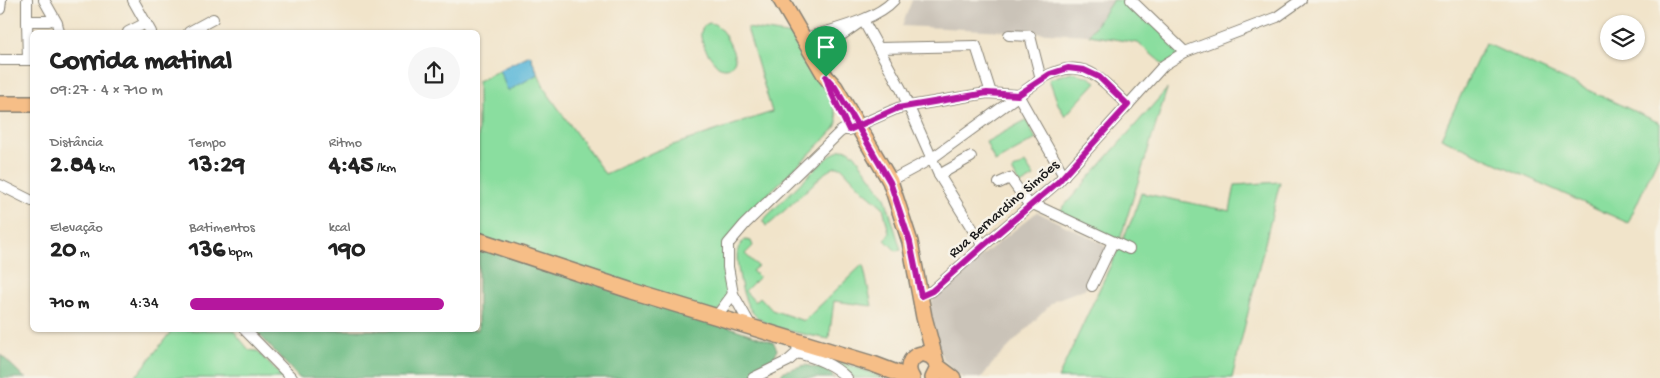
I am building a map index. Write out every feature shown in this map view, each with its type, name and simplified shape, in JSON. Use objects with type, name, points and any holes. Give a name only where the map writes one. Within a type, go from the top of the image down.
[{"type":"main road","points":[[780,0],[826,77],[830,90],[853,128],[871,165],[884,183],[891,186],[910,242],[935,368]]},
{"type":"main road","points":[[0,104],[30,104]]},
{"type":"main road","points":[[480,241],[752,328],[797,347],[873,364],[911,378]]},
{"type":"main road","points":[[911,378],[908,369],[924,318]]},
{"type":"main road","points":[[873,364],[912,359],[918,354],[928,354],[935,368],[953,378]]},
{"type":"street","points":[[0,9],[1,0]]},
{"type":"street","points":[[1,60],[30,60],[27,0]]},
{"type":"street","points":[[44,0],[57,23],[59,30]]},
{"type":"street","points":[[132,0],[148,28]]},
{"type":"street","points":[[813,55],[846,34],[863,20],[887,7],[894,0]]},
{"type":"street","points":[[1131,0],[1185,52]]},
{"type":"street","name":"Rua Bernardino Simões","points":[[921,296],[932,291],[1064,176],[1164,64],[1185,52],[1277,17],[1301,0]]},
{"type":"street","points":[[193,30],[213,19]]},
{"type":"street","points":[[803,38],[863,20]]},
{"type":"street","points":[[863,20],[910,107],[939,175],[983,246]]},
{"type":"street","points":[[27,21],[49,21]]},
{"type":"street","points":[[1009,36],[1030,36],[1041,79]]},
{"type":"street","points":[[879,48],[976,46],[990,93]]},
{"type":"street","points":[[891,186],[932,159],[1018,95],[1050,74],[1068,68],[1084,70],[1099,77],[1128,105]]},
{"type":"street","points":[[752,328],[733,294],[728,267],[728,244],[745,224],[835,139],[847,135],[853,128],[898,108],[990,93],[1018,95]]},
{"type":"street","points":[[1018,95],[1064,176]]},
{"type":"street","points":[[939,175],[971,157]]},
{"type":"street","points":[[999,183],[1010,178],[1032,205],[1129,249]]},
{"type":"street","points":[[0,185],[30,201]]},
{"type":"street","points":[[1092,286],[1113,242]]},
{"type":"street","points":[[716,317],[733,294]]},
{"type":"street","points":[[247,332],[292,378]]},
{"type":"street","points":[[753,378],[788,362],[797,347],[826,362],[847,378]]},
{"type":"shaded area","points":[[912,0],[1113,0],[1089,35],[902,26]]},
{"type":"shaded area","points":[[1037,212],[1103,244],[1107,249],[1092,286],[1055,300],[993,363],[981,378],[964,378],[955,372],[944,360],[939,350],[930,309],[933,299],[942,289]]},
{"type":"green space","points":[[1113,0],[1131,0],[1185,52],[1164,65],[1138,43],[1089,35]]},
{"type":"green space","points":[[709,23],[715,24],[720,28],[731,47],[735,60],[728,68],[718,66],[710,57],[703,44],[701,32]]},
{"type":"green space","points":[[747,28],[793,35],[819,78],[832,104],[837,122],[826,138],[742,219],[728,244],[733,294],[716,314],[480,237],[480,80],[530,55],[546,91],[605,174],[658,150],[772,112]]},
{"type":"green space","points":[[1485,43],[1660,123],[1660,153],[1628,223],[1441,138]]},
{"type":"green space","points":[[1071,72],[1089,77],[1096,82],[1065,116],[1058,104],[1049,79]]},
{"type":"green space","points":[[1167,89],[1119,243],[1058,213]]},
{"type":"green space","points":[[1026,120],[1036,139],[995,162],[986,142]]},
{"type":"green space","points":[[842,149],[849,150],[855,155],[885,197],[901,250],[896,251],[885,240],[889,233],[883,207],[841,167],[835,167],[826,172],[771,223],[766,226],[763,221],[815,169]]},
{"type":"green space","points":[[1025,163],[1034,177],[1020,185],[1012,170]]},
{"type":"green space","points":[[1280,182],[1232,378],[1058,378],[1134,215],[1141,193],[1230,211],[1235,185]]},
{"type":"green space","points":[[745,240],[751,241],[753,246],[745,254],[758,266],[752,271],[759,277],[745,291],[755,302],[760,297],[772,310],[804,321],[863,264],[872,306],[834,301],[829,339],[792,332],[765,322],[758,318],[749,308],[742,288],[737,256],[738,249]]},
{"type":"green space","points":[[480,246],[618,289],[773,342],[777,349],[773,360],[765,368],[744,378],[299,378],[257,332],[480,332]]},
{"type":"green space","points":[[170,332],[235,332],[249,350],[257,351],[283,378],[132,378],[139,373]]},
{"type":"green space","points":[[808,350],[885,378],[854,378],[832,362],[808,353]]},
{"type":"green space","points":[[1,355],[25,378],[0,378]]},
{"type":"green space","points":[[805,365],[827,370],[835,378],[779,378],[784,371]]},
{"type":"water","points":[[530,55],[538,74],[508,91],[499,70]]},
{"type":"route","points":[[826,77],[830,90],[849,130],[857,126],[898,108],[987,93],[1018,95],[1050,74],[1068,68],[1084,70],[1099,77],[1128,105],[1058,182],[932,291],[921,296],[910,242],[890,182],[857,126],[835,87],[826,77]]}]
